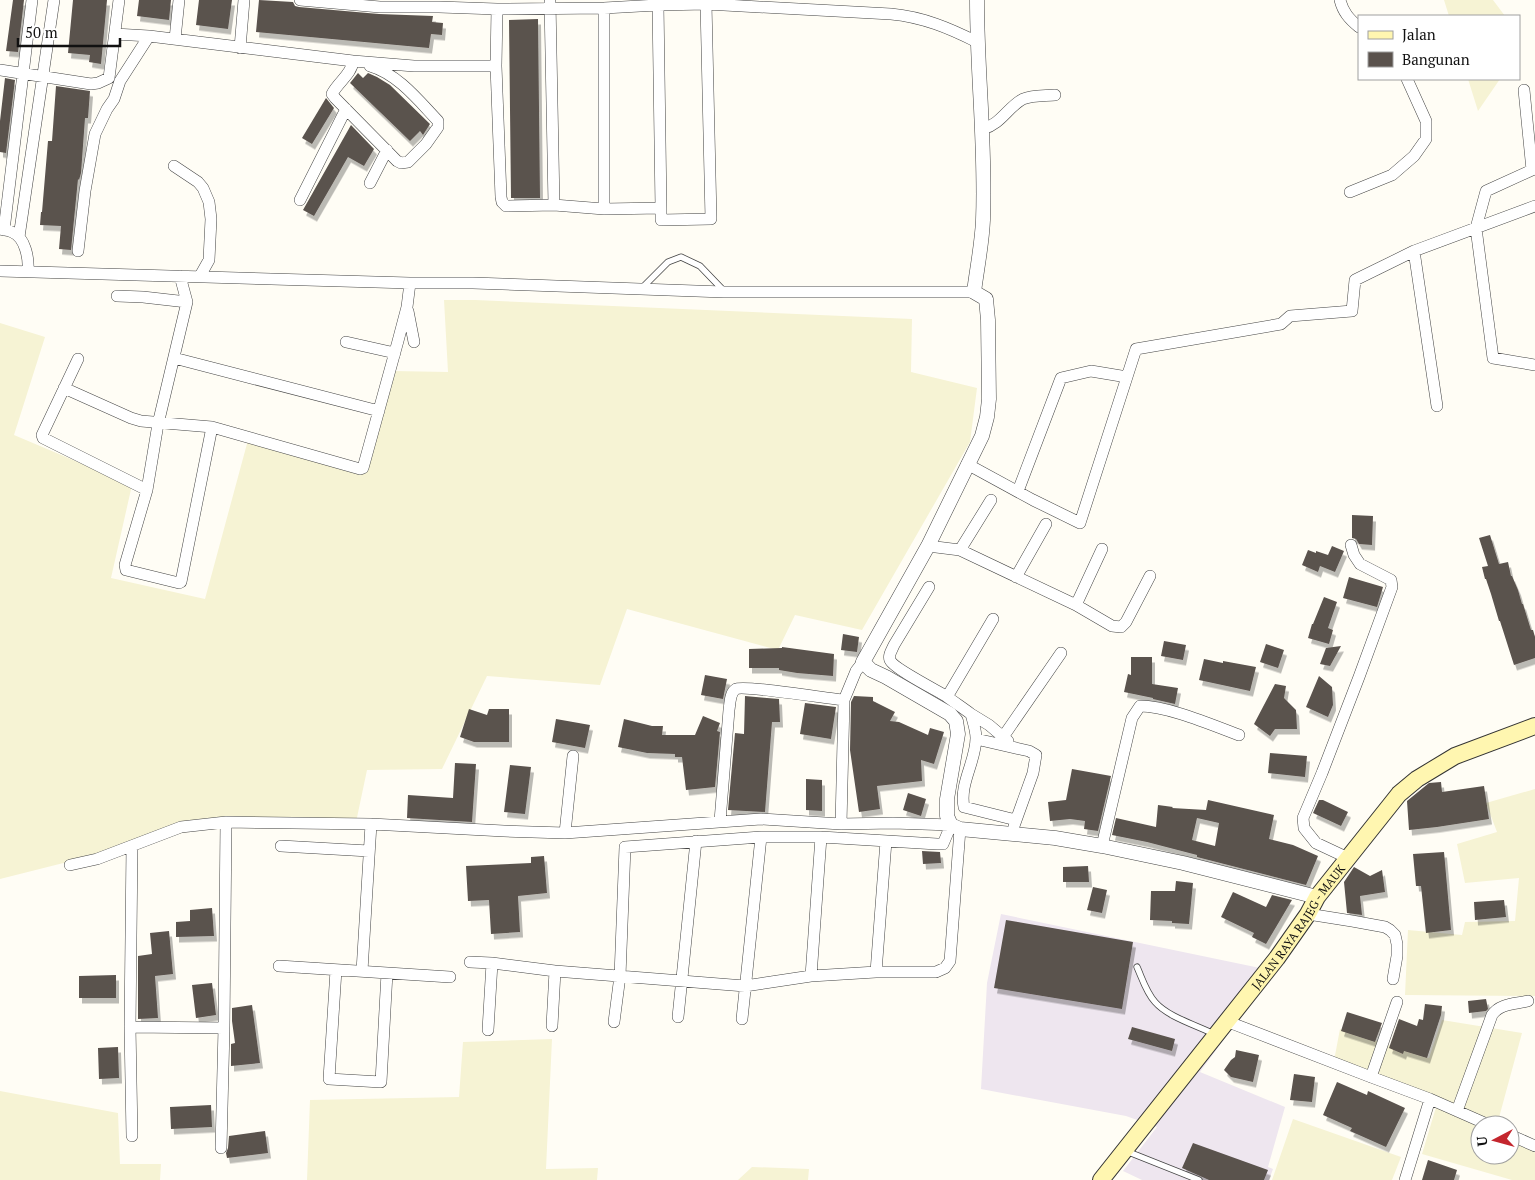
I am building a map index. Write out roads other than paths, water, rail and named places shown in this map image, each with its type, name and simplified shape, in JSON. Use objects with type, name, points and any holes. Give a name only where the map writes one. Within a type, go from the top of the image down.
[{"type":"main road","name":"JALAN RAYA RAJEG - MAUK","points":[[1101,1180],[1277,958],[1308,914],[1316,898],[1399,794],[1417,779],[1455,756],[1535,726]]},
{"type":"street","points":[[28,271],[28,257],[19,237],[13,232],[2,229],[24,74],[32,0]]},
{"type":"street","points":[[19,237],[54,0]]},
{"type":"street","points":[[0,70],[91,84],[109,78],[119,0]]},
{"type":"street","points":[[175,39],[179,0]]},
{"type":"street","points":[[240,48],[244,0]]},
{"type":"street","points":[[300,0],[439,3],[497,9],[551,4],[706,4],[901,15],[940,24],[977,42]]},
{"type":"street","points":[[841,824],[844,700],[856,671],[863,662],[928,546],[982,436],[987,417],[990,375],[988,320],[980,296],[983,222],[983,129],[977,42],[977,0]]},
{"type":"street","points":[[1340,0],[1343,11],[1358,26]]},
{"type":"street","points":[[665,3],[661,220],[711,219],[706,4]]},
{"type":"street","points":[[551,4],[554,205]]},
{"type":"street","points":[[604,209],[608,5]]},
{"type":"street","points":[[497,9],[496,66],[502,202],[506,206],[554,205],[604,209],[661,208]]},
{"type":"street","points":[[115,34],[175,39],[368,65],[380,69],[408,90],[438,121],[438,127],[426,144],[408,162],[401,163],[386,150],[332,94],[353,64]]},
{"type":"street","points":[[78,251],[85,191],[95,134],[114,99],[120,81],[149,36]]},
{"type":"street","points":[[353,64],[496,66]]},
{"type":"street","points":[[1350,192],[1392,176],[1414,156],[1426,139],[1426,121],[1407,80]]},
{"type":"street","points":[[98,83],[114,99]]},
{"type":"street","points":[[1524,90],[1532,170],[1486,191],[1476,228],[1493,358],[1535,365]]},
{"type":"street","points":[[983,129],[995,124],[1022,100],[1055,95]]},
{"type":"street","points":[[300,200],[346,109]]},
{"type":"street","points":[[370,183],[386,150]]},
{"type":"street","points":[[174,166],[198,182],[209,202],[211,219],[209,260],[200,276]]},
{"type":"street","points":[[967,464],[1080,523],[1136,349],[1281,324],[1290,316],[1352,311],[1356,280],[1414,251],[1535,206]]},
{"type":"street","points":[[1414,251],[1438,406]]},
{"type":"street","points":[[0,271],[410,283],[473,283],[724,292],[980,296]]},
{"type":"street","points":[[180,276],[187,302],[158,424],[146,490],[125,565],[126,570],[181,582],[212,427]]},
{"type":"street","points":[[64,388],[130,418],[158,424],[212,427],[360,469],[364,466],[395,353],[407,307],[410,283]]},
{"type":"street","points":[[117,296],[187,302]]},
{"type":"street","points":[[407,307],[414,342]]},
{"type":"street","points":[[346,342],[395,353]]},
{"type":"street","points":[[174,358],[379,411]]},
{"type":"street","points":[[78,359],[42,435],[43,438],[146,490]]},
{"type":"street","points":[[1018,492],[1060,378],[1091,371],[1127,377]]},
{"type":"street","points":[[960,550],[991,500]]},
{"type":"street","points":[[1016,577],[1046,524]]},
{"type":"street","points":[[1348,858],[1316,843],[1304,828],[1303,818],[1360,677],[1392,587],[1391,580],[1360,564],[1354,555],[1351,545]]},
{"type":"street","points":[[928,546],[960,550],[1076,605],[1112,626],[1121,627],[1126,622],[1150,576]]},
{"type":"street","points":[[1076,605],[1102,550]]},
{"type":"street","points":[[929,587],[894,645],[890,654],[890,660],[903,671],[989,725],[1015,747]]},
{"type":"street","points":[[947,697],[993,619]]},
{"type":"street","points":[[1004,737],[1060,653]]},
{"type":"street","points":[[470,962],[555,971],[745,986],[810,976],[876,972],[936,972],[948,966],[951,955],[955,827],[947,816],[947,799],[958,734],[956,721],[950,714],[886,676],[871,670],[863,662]]},
{"type":"street","points":[[720,821],[729,710],[734,690],[737,688],[758,689],[844,700]]},
{"type":"street","points":[[1102,846],[1132,718],[1140,706],[1149,706],[1171,712],[1239,735]]},
{"type":"street","points":[[971,714],[976,739],[962,797],[964,807],[1013,827],[1055,838],[1183,863],[1316,898]]},
{"type":"street","points":[[976,739],[1015,747],[1036,754],[1033,773],[1013,827]]},
{"type":"street","points":[[565,833],[573,756]]},
{"type":"street","points":[[70,865],[97,858],[181,827],[226,822],[371,824],[565,833],[761,819],[841,824],[893,823],[955,827],[1013,827]]},
{"type":"street","points":[[221,1148],[226,822]]},
{"type":"street","points":[[362,971],[371,824]]},
{"type":"street","points":[[614,1022],[620,976],[625,847],[761,837],[821,837],[943,844],[955,827]]},
{"type":"street","points":[[742,1019],[761,837]]},
{"type":"street","points":[[810,976],[821,837]]},
{"type":"street","points":[[678,1017],[696,841]]},
{"type":"street","points":[[876,972],[886,841]]},
{"type":"street","points":[[132,846],[130,1027],[132,1136]]},
{"type":"street","points":[[281,846],[369,851]]},
{"type":"street","points":[[1308,914],[1360,922],[1385,927],[1390,930],[1395,935],[1397,944],[1393,979]]},
{"type":"street","points":[[488,1030],[492,963]]},
{"type":"street","points":[[280,966],[450,977]]},
{"type":"street","points":[[336,970],[330,1079],[381,1082],[387,973]]},
{"type":"street","points":[[552,1026],[555,971]]},
{"type":"street","points":[[1457,1111],[1492,1015],[1502,1006],[1528,1001]]},
{"type":"street","points":[[1371,1077],[1397,1002]]},
{"type":"street","points":[[1226,1021],[1430,1098],[1470,1117]]},
{"type":"street","points":[[130,1027],[224,1028]]},
{"type":"street","points":[[1405,1180],[1430,1098]]},
{"type":"street","points":[[1520,1139],[1535,1146]]},
{"type":"lane","points":[[642,288],[668,262],[681,257],[700,266],[724,292]]},
{"type":"lane","points":[[1137,967],[1155,1002],[1166,1012],[1216,1035]]},
{"type":"lane","points":[[1124,1150],[1198,1180]]}]
